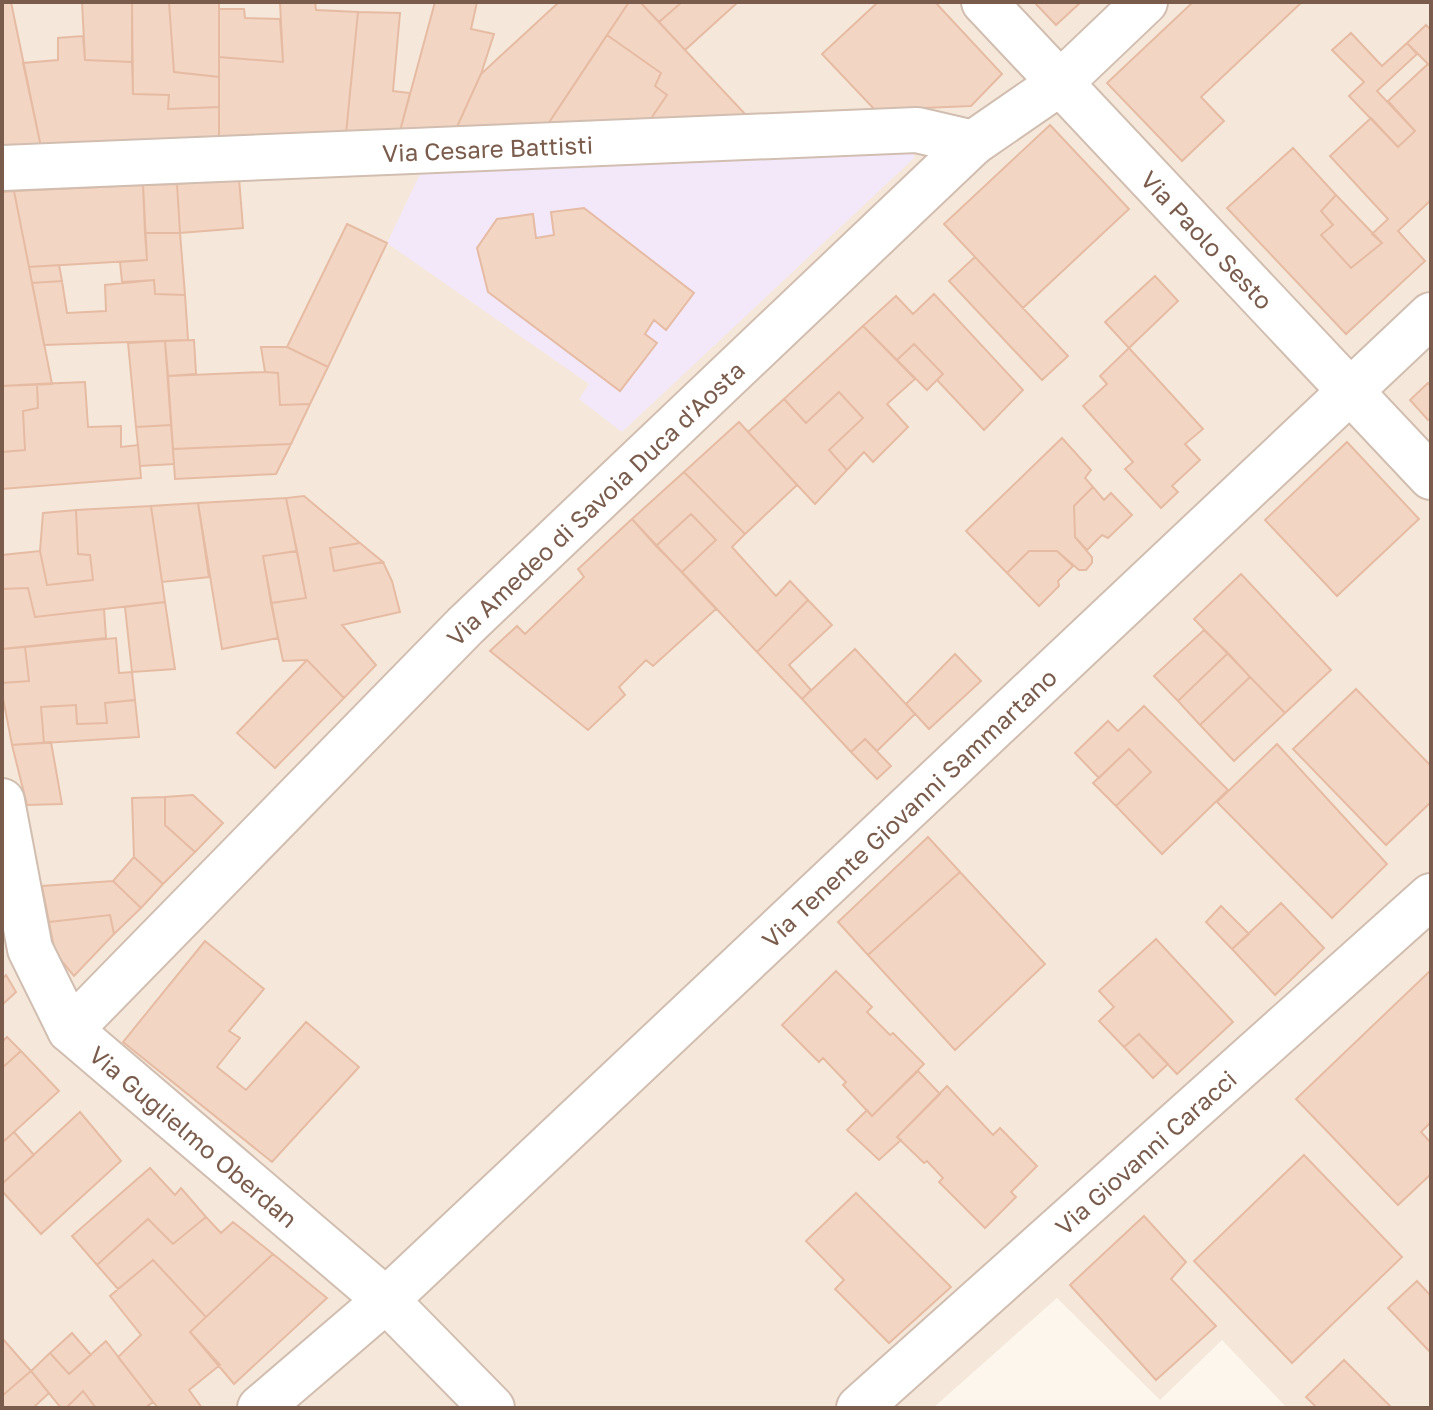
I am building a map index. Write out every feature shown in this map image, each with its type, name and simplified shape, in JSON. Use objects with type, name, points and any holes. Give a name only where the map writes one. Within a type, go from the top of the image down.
[{"type":"street","name":"Via Paolo Sesto","points":[[984,2],[1431,477]]},
{"type":"street","name":"Via Amedeo di Savoia Duca d'Aosta","points":[[70,1030],[465,626],[973,143],[1060,83],[1145,2]]},
{"type":"street","name":"Via Cesare Battisti","points":[[2,168],[917,130],[973,143]]},
{"type":"street","name":"Via Tenente Giovanni Sammartano","points":[[260,1408],[386,1300],[1431,315]]},
{"type":"street","name":"Via Guglielmo Oberdan","points":[[2,801],[30,949],[70,1030],[386,1300],[492,1408]]},
{"type":"street","name":"Via Giovanni Caracci","points":[[859,1408],[1431,896]]},
{"type":"shaded area","points":[[2,2],[1431,2],[1431,1408],[1287,1408],[1222,1340],[1160,1400],[1057,1298],[933,1408],[2,1408]]},
{"type":"shaded area","points":[[913,151],[914,158],[622,432],[579,399],[589,384],[387,243],[421,172]]},
{"type":"building","points":[[2,2],[11,2],[41,147],[2,149]]},
{"type":"building","points":[[82,2],[132,2],[132,62],[85,60]]},
{"type":"building","points":[[132,2],[169,2],[174,72],[219,77],[219,107],[168,109],[169,95],[133,94]]},
{"type":"building","points":[[169,2],[219,2],[219,77],[174,72]]},
{"type":"building","points":[[280,2],[315,2],[316,10],[358,12],[346,134],[219,139],[219,57],[283,62]]},
{"type":"building","points":[[435,2],[477,2],[471,29],[494,34],[481,74],[456,129],[400,131]]},
{"type":"building","points":[[559,2],[629,2],[548,124],[456,129],[481,74]]},
{"type":"building","points":[[629,2],[640,2],[747,116],[650,120],[667,95],[655,86],[661,73],[607,35]]},
{"type":"building","points":[[640,2],[682,2],[659,22]]},
{"type":"building","points":[[682,2],[738,2],[685,50],[659,22]]},
{"type":"building","points":[[878,2],[935,2],[1002,74],[971,106],[875,110],[822,54]]},
{"type":"building","points":[[1034,2],[1081,2],[1056,25]]},
{"type":"building","points":[[1193,2],[1302,2],[1201,97],[1224,121],[1182,161],[1107,83]]},
{"type":"building","points":[[219,9],[244,9],[245,18],[280,19],[283,62],[219,57]]},
{"type":"building","points":[[358,12],[400,13],[393,91],[410,93],[400,131],[346,134]]},
{"type":"building","points":[[1426,25],[1431,30],[1431,67],[1407,43]]},
{"type":"building","points":[[1351,33],[1382,66],[1407,43],[1417,54],[1377,91],[1415,131],[1398,147],[1349,96],[1364,82],[1332,50]]},
{"type":"building","points":[[607,35],[661,73],[655,86],[667,95],[650,120],[548,124]]},
{"type":"building","points":[[83,36],[85,60],[132,62],[133,94],[169,95],[168,109],[219,107],[219,139],[41,147],[23,63],[58,60],[58,38]]},
{"type":"building","points":[[1428,64],[1431,67],[1431,200],[1398,231],[1425,261],[1346,334],[1227,208],[1293,148],[1336,195],[1321,211],[1333,225],[1321,235],[1351,268],[1382,243],[1372,234],[1388,219],[1330,156],[1371,118],[1398,147],[1415,131],[1388,101]]},
{"type":"building","points":[[1050,125],[1129,209],[1023,308],[944,224]]},
{"type":"building","points":[[239,178],[243,228],[180,233],[177,184]]},
{"type":"building","points":[[177,184],[180,233],[145,233],[143,185]]},
{"type":"building","points":[[143,185],[147,260],[29,267],[14,191]]},
{"type":"building","points":[[14,191],[52,384],[2,386],[2,192]]},
{"type":"building","points":[[1336,195],[1382,243],[1351,268],[1321,235],[1333,225],[1321,211]]},
{"type":"building","points":[[584,208],[694,293],[666,330],[654,320],[645,334],[657,343],[620,391],[488,292],[477,248],[497,219],[533,214],[536,238],[554,235],[551,212]]},
{"type":"building","points":[[347,224],[387,243],[328,367],[287,347]]},
{"type":"building","points":[[145,233],[180,233],[185,295],[155,294],[154,280],[122,282],[120,262],[147,260]]},
{"type":"building","points":[[975,257],[1068,356],[1042,380],[949,281]]},
{"type":"building","points":[[59,265],[62,281],[32,283],[29,267]]},
{"type":"building","points":[[1155,276],[1178,301],[1129,348],[1105,322]]},
{"type":"building","points":[[154,280],[155,294],[185,295],[188,340],[44,345],[32,283],[62,281],[67,313],[106,311],[105,285]]},
{"type":"building","points":[[934,294],[1023,390],[984,430],[937,380],[943,374],[914,344],[897,360],[863,326],[896,296],[913,314]]},
{"type":"building","points":[[863,326],[915,379],[887,404],[908,427],[873,462],[864,452],[847,470],[829,450],[863,418],[839,392],[806,423],[784,399]]},
{"type":"building","points":[[194,340],[196,374],[168,376],[165,341]]},
{"type":"building","points":[[165,341],[171,425],[136,427],[128,343]]},
{"type":"building","points":[[914,344],[943,374],[927,390],[897,360]]},
{"type":"building","points":[[261,347],[287,347],[328,367],[310,404],[280,405],[278,373],[265,372]]},
{"type":"building","points":[[1129,348],[1203,429],[1185,444],[1200,460],[1172,486],[1178,492],[1161,508],[1125,469],[1133,462],[1083,406],[1107,384],[1100,376]]},
{"type":"building","points":[[278,373],[280,405],[310,404],[291,444],[173,449],[168,376]]},
{"type":"building","points":[[85,382],[88,427],[121,426],[121,447],[138,445],[141,478],[2,489],[2,452],[25,450],[23,411],[38,408],[37,384]]},
{"type":"building","points":[[1428,383],[1431,386],[1431,418],[1428,420],[1410,400]]},
{"type":"building","points":[[37,384],[38,408],[23,411],[25,450],[2,452],[2,386]]},
{"type":"building","points":[[839,392],[863,418],[829,450],[847,470],[815,504],[748,432],[784,399],[806,423]]},
{"type":"building","points":[[739,422],[797,485],[745,534],[684,472]]},
{"type":"building","points":[[171,425],[174,464],[140,466],[136,427]]},
{"type":"building","points":[[1062,438],[1091,470],[1085,478],[1093,487],[1074,506],[1075,537],[1092,557],[1092,563],[1086,570],[1079,570],[1057,551],[1029,551],[1007,573],[966,531]]},
{"type":"building","points":[[1347,442],[1419,519],[1337,596],[1265,520]]},
{"type":"building","points":[[291,444],[276,474],[175,479],[173,449]]},
{"type":"building","points":[[684,472],[745,534],[732,547],[776,596],[790,581],[808,600],[757,652],[682,572],[716,540],[691,514],[656,546],[632,519]]},
{"type":"building","points":[[1093,487],[1104,500],[1111,493],[1132,515],[1108,538],[1102,535],[1087,550],[1075,537],[1074,506]]},
{"type":"building","points":[[304,496],[360,543],[330,548],[334,571],[383,562],[392,581],[400,612],[342,625],[376,665],[344,698],[307,660],[283,661],[271,603],[306,598],[286,498]]},
{"type":"building","points":[[286,498],[297,551],[263,556],[278,638],[222,649],[198,503]]},
{"type":"building","points":[[198,503],[209,577],[162,582],[151,506]]},
{"type":"building","points":[[151,506],[165,602],[35,617],[28,588],[2,589],[2,555],[40,551],[47,585],[93,580],[90,555],[78,554],[76,510]]},
{"type":"building","points":[[76,510],[78,554],[90,555],[93,580],[47,585],[40,551],[43,513]]},
{"type":"building","points":[[691,514],[716,540],[682,572],[656,546]]},
{"type":"building","points":[[632,519],[716,609],[653,666],[646,660],[619,687],[625,695],[588,730],[490,651],[517,626],[525,634],[584,577],[578,569]]},
{"type":"building","points":[[360,543],[383,562],[334,571],[330,548]]},
{"type":"building","points":[[297,551],[306,598],[271,603],[263,556]]},
{"type":"building","points":[[1029,551],[1057,551],[1073,566],[1039,606],[1007,573]]},
{"type":"building","points":[[1241,574],[1331,670],[1285,713],[1194,619]]},
{"type":"building","points":[[28,588],[35,617],[104,609],[106,638],[2,649],[2,589]]},
{"type":"building","points":[[808,600],[832,625],[789,665],[811,690],[802,699],[757,652]]},
{"type":"building","points":[[165,602],[175,669],[132,672],[125,607]]},
{"type":"building","points":[[1204,630],[1228,653],[1178,701],[1154,676]]},
{"type":"building","points":[[116,638],[119,673],[132,672],[135,700],[105,703],[107,723],[77,724],[76,705],[41,707],[44,743],[12,745],[2,683],[29,681],[25,647]]},
{"type":"building","points":[[25,647],[29,681],[2,683],[2,649]]},
{"type":"building","points":[[855,649],[915,714],[877,751],[865,739],[851,752],[802,699]]},
{"type":"building","points":[[1228,653],[1250,677],[1200,725],[1178,701]]},
{"type":"building","points":[[955,654],[981,681],[929,729],[906,704]]},
{"type":"building","points":[[307,660],[344,698],[275,768],[237,733]]},
{"type":"building","points":[[1250,677],[1285,713],[1234,761],[1200,725]]},
{"type":"building","points":[[1356,689],[1431,766],[1431,802],[1386,845],[1293,749]]},
{"type":"building","points":[[135,700],[139,737],[44,743],[41,707],[76,705],[77,724],[107,723],[105,703]]},
{"type":"building","points":[[1144,706],[1228,790],[1162,854],[1116,806],[1151,772],[1129,749],[1099,778],[1075,753],[1108,721],[1118,731]]},
{"type":"building","points":[[865,739],[891,766],[877,779],[851,752]]},
{"type":"building","points":[[51,742],[62,804],[27,805],[12,745]]},
{"type":"building","points":[[1277,744],[1387,864],[1332,918],[1217,802]]},
{"type":"building","points":[[1129,749],[1151,772],[1116,806],[1093,783]]},
{"type":"building","points":[[193,795],[223,823],[195,852],[165,825],[165,797]]},
{"type":"building","points":[[165,797],[165,825],[195,852],[163,884],[134,857],[132,798]]},
{"type":"building","points":[[928,837],[960,872],[868,955],[838,922]]},
{"type":"building","points":[[134,857],[163,884],[141,908],[113,881]]},
{"type":"building","points":[[960,872],[1045,964],[955,1050],[868,955]]},
{"type":"building","points":[[113,881],[141,908],[114,934],[110,915],[49,922],[42,886]]},
{"type":"building","points":[[1281,903],[1324,948],[1275,995],[1232,949]]},
{"type":"building","points":[[1221,906],[1249,934],[1232,949],[1206,922]]},
{"type":"building","points":[[110,915],[114,934],[74,976],[55,953],[49,922]]},
{"type":"building","points":[[1156,939],[1233,1022],[1177,1074],[1139,1034],[1124,1047],[1099,1021],[1114,1007],[1099,991]]},
{"type":"building","points":[[205,941],[264,989],[229,1031],[240,1038],[217,1067],[246,1090],[306,1022],[359,1067],[272,1162],[123,1042]]},
{"type":"building","points":[[1431,970],[1431,1122],[1421,1132],[1431,1143],[1431,1174],[1398,1205],[1296,1099]]},
{"type":"building","points":[[836,971],[872,1007],[867,1012],[924,1064],[872,1116],[823,1058],[819,1062],[782,1025]]},
{"type":"building","points":[[6,975],[16,992],[2,1005],[2,979]]},
{"type":"building","points":[[1139,1034],[1168,1064],[1153,1078],[1124,1047]]},
{"type":"building","points":[[7,1037],[21,1051],[2,1068],[2,1042]]},
{"type":"building","points":[[21,1051],[59,1091],[2,1143],[2,1068]]},
{"type":"building","points":[[918,1071],[940,1094],[897,1137],[901,1140],[879,1160],[847,1130],[867,1110],[872,1116]]},
{"type":"building","points":[[947,1086],[993,1135],[1000,1128],[1037,1166],[1011,1192],[1016,1197],[985,1228],[939,1182],[943,1178],[927,1161],[924,1163],[897,1137]]},
{"type":"building","points":[[80,1112],[121,1161],[41,1234],[2,1191],[2,1184]]},
{"type":"building","points":[[14,1132],[34,1155],[2,1184],[2,1143]]},
{"type":"building","points":[[1304,1155],[1402,1257],[1292,1363],[1194,1261]]},
{"type":"building","points":[[150,1168],[175,1195],[181,1188],[206,1217],[173,1244],[148,1219],[97,1265],[72,1236]]},
{"type":"building","points":[[856,1193],[951,1287],[889,1343],[835,1289],[844,1280],[806,1241]]},
{"type":"building","points":[[1144,1216],[1186,1262],[1171,1279],[1216,1326],[1156,1380],[1070,1285]]},
{"type":"building","points":[[206,1217],[221,1233],[233,1222],[273,1254],[206,1317],[153,1260],[118,1289],[97,1265],[148,1219],[173,1244]]},
{"type":"building","points":[[273,1254],[327,1298],[234,1384],[190,1332]]},
{"type":"building","points":[[153,1260],[206,1317],[190,1332],[220,1365],[189,1390],[202,1408],[158,1408],[118,1357],[141,1335],[110,1296]]},
{"type":"building","points":[[1417,1281],[1431,1296],[1431,1353],[1388,1308]]},
{"type":"building","points":[[72,1333],[91,1355],[69,1374],[50,1353]]},
{"type":"building","points":[[2,1338],[31,1371],[2,1396]]},
{"type":"building","points":[[106,1341],[153,1402],[145,1408],[96,1408],[83,1391],[66,1408],[61,1408],[31,1371],[50,1353],[69,1374]]},
{"type":"building","points":[[1344,1360],[1391,1407],[1317,1408],[1306,1397]]},
{"type":"building","points":[[31,1371],[49,1393],[33,1408],[2,1408],[2,1396]]},
{"type":"building","points":[[83,1391],[96,1408],[66,1408]]}]
